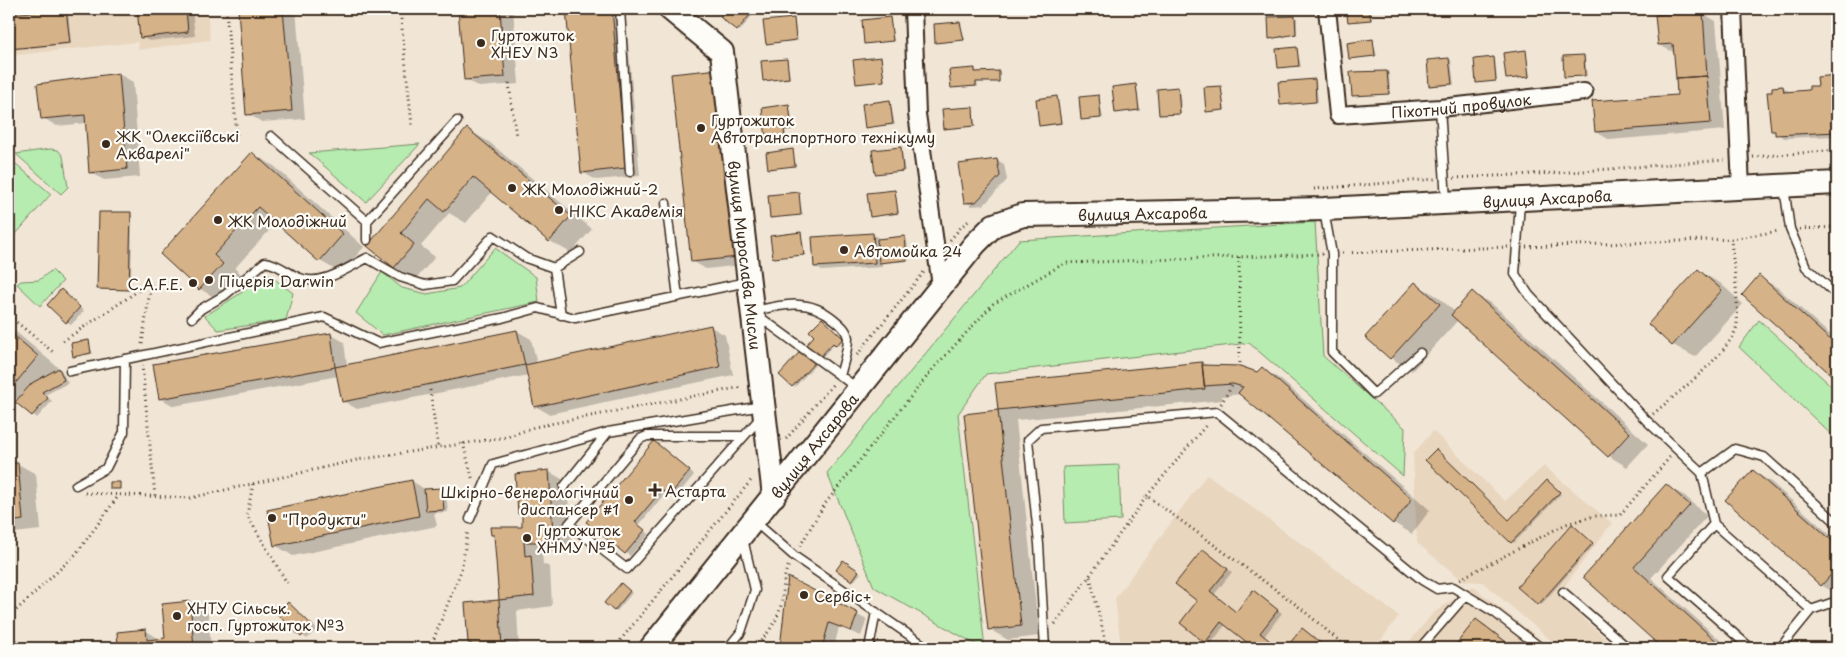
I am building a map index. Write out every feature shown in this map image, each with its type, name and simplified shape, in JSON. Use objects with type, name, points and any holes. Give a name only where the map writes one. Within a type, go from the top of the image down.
[{"type":"street","name":"вулиця Мирослава Мисли","points":[[670,9],[722,52],[774,496]]},
{"type":"street","points":[[913,9],[917,114],[941,286]]},
{"type":"street","name":"Піхотний провулок","points":[[1327,9],[1338,115],[1440,108],[1584,92]]},
{"type":"street","points":[[1733,9],[1741,188]]},
{"type":"street","name":"вулиця Ахсарова","points":[[651,648],[747,520],[774,496],[975,244],[994,225],[1023,215],[1324,209],[1837,183]]},
{"type":"lane","points":[[620,9],[630,172]]},
{"type":"lane","points":[[1440,108],[1446,202]]},
{"type":"lane","points":[[367,240],[367,221],[457,121]]},
{"type":"lane","points":[[271,136],[367,221]]},
{"type":"lane","points":[[1784,186],[1790,229],[1806,267],[1837,295]]},
{"type":"lane","points":[[1521,199],[1515,274],[1528,295],[1646,420],[1702,473],[1714,524],[1811,610]]},
{"type":"lane","points":[[666,203],[678,297]]},
{"type":"lane","points":[[1324,209],[1332,254],[1332,352],[1374,394],[1420,353]]},
{"type":"lane","points":[[192,318],[201,309],[225,295],[265,262],[276,264],[302,279],[322,279],[367,257],[400,276],[425,285],[452,281],[492,236],[526,258],[554,268]]},
{"type":"lane","points":[[554,268],[580,252]]},
{"type":"lane","points":[[554,268],[561,315]]},
{"type":"lane","points":[[70,371],[324,317],[378,343],[502,318],[538,308],[575,318],[750,282]]},
{"type":"lane","points":[[753,312],[788,303],[811,306],[827,313],[844,328],[848,337],[840,376]]},
{"type":"lane","points":[[753,312],[858,390]]},
{"type":"lane","points":[[76,485],[106,468],[124,432],[125,359]]},
{"type":"lane","points":[[470,519],[493,464],[608,432],[764,409]]},
{"type":"lane","points":[[744,436],[647,436],[640,439],[570,524],[628,569],[744,436],[764,409]]},
{"type":"lane","points":[[1045,645],[1039,544],[1028,440],[1041,428],[1217,412],[1422,580],[1437,589],[1454,587],[1494,612],[1541,648]]},
{"type":"lane","points":[[564,487],[608,432]]},
{"type":"lane","points":[[1702,473],[1735,449],[1764,457],[1837,523]]},
{"type":"lane","points":[[747,520],[794,556],[928,648]]},
{"type":"lane","points":[[728,648],[741,632],[755,590],[747,520]]},
{"type":"lane","points":[[1714,524],[1668,576],[1748,645]]},
{"type":"lane","points":[[1563,592],[1628,648]]},
{"type":"lane","points":[[1420,648],[1466,595]]},
{"type":"lane","points":[[1780,648],[1811,610],[1837,601]]},
{"type":"lane","points":[[869,648],[876,612]]},
{"type":"path","points":[[226,9],[237,138]]},
{"type":"path","points":[[400,9],[412,125]]},
{"type":"path","points":[[509,83],[516,137]]},
{"type":"path","points":[[754,648],[769,634],[782,602],[785,572],[824,505],[934,369],[993,304],[1065,263],[1731,239],[1790,229],[1837,227]]},
{"type":"path","points":[[1646,420],[1697,376],[1724,348],[1737,326],[1731,239]]},
{"type":"path","points":[[1238,257],[1240,366]]},
{"type":"path","points":[[63,341],[151,283],[140,355],[155,496]]},
{"type":"path","points":[[9,316],[53,352]]},
{"type":"path","points":[[1045,645],[1090,576],[1147,496],[1217,412],[1232,384]]},
{"type":"path","points":[[82,492],[190,498],[357,460],[507,437],[534,427],[742,387]]},
{"type":"path","points":[[430,390],[438,447]]},
{"type":"path","points":[[463,443],[473,482]]},
{"type":"path","points":[[1454,587],[1463,576],[1566,524],[1594,516],[1620,515],[1677,449]]},
{"type":"path","points":[[614,648],[753,478]]},
{"type":"path","points":[[253,484],[247,516],[287,583]]},
{"type":"path","points":[[9,617],[76,554],[120,494]]},
{"type":"path","points":[[1147,496],[1298,606],[1343,644],[1339,648]]},
{"type":"path","points":[[737,498],[747,520]]},
{"type":"path","points":[[430,648],[461,571],[470,519]]},
{"type":"path","points":[[1090,576],[1107,648]]},
{"type":"path","points":[[9,634],[26,648]]},
{"type":"shaded area","points":[[9,9],[207,9],[210,40],[139,50],[137,42],[9,56]]},
{"type":"shaded area","points":[[1433,431],[1505,501],[1544,466],[1612,523],[1558,595],[1607,640],[1600,648],[1560,648],[1482,582],[1463,581],[1417,543],[1413,454]]},
{"type":"shaded area","points":[[1207,474],[1399,616],[1375,648],[1121,648],[1115,598]]},
{"type":"shaded area","points":[[1473,586],[1551,648],[1404,648],[1433,613]]},
{"type":"green space","points":[[420,144],[366,202],[309,153]]},
{"type":"green space","points":[[50,149],[58,150],[63,156],[68,187],[61,194],[16,154]]},
{"type":"green space","points":[[9,158],[51,194],[9,242]]},
{"type":"green space","points":[[1315,222],[1323,356],[1405,428],[1403,476],[1249,343],[986,374],[958,414],[985,648],[874,587],[827,473],[1019,240]]},
{"type":"green space","points":[[495,248],[536,277],[539,302],[383,335],[356,313],[382,272],[402,288],[427,294],[460,288]]},
{"type":"green space","points":[[52,270],[63,281],[40,306],[17,284],[21,281],[39,280]]},
{"type":"green space","points":[[269,275],[293,293],[286,320],[218,330],[205,316]]},
{"type":"green space","points":[[1759,320],[1837,391],[1837,440],[1739,347]]},
{"type":"green space","points":[[1119,465],[1121,520],[1065,523],[1063,467]]},
{"type":"building","points":[[66,9],[70,43],[9,49],[9,14]]},
{"type":"building","points":[[137,9],[186,9],[188,32],[140,38]]},
{"type":"building","points":[[238,9],[283,9],[292,111],[246,115]]},
{"type":"building","name":"Гуртожиток ХНЕУ N3","points":[[458,9],[500,9],[505,77],[464,80]]},
{"type":"building","points":[[566,9],[612,9],[626,168],[581,173]]},
{"type":"building","points":[[727,9],[750,9],[753,11],[737,31],[720,17]]},
{"type":"building","points":[[1346,9],[1369,9],[1371,20],[1348,22]]},
{"type":"building","points":[[1703,11],[1707,76],[1676,78],[1673,44],[1658,45],[1655,15]]},
{"type":"building","points":[[1295,16],[1296,34],[1269,39],[1268,17]]},
{"type":"building","points":[[890,17],[893,41],[864,44],[862,20]]},
{"type":"building","points":[[794,18],[796,40],[766,44],[763,21]]},
{"type":"building","points":[[960,22],[964,40],[935,43],[934,24]]},
{"type":"building","points":[[1373,39],[1375,56],[1349,59],[1347,43]]},
{"type":"building","points":[[1297,47],[1299,66],[1278,68],[1276,49]]},
{"type":"building","points":[[1526,50],[1529,77],[1506,79],[1503,53]]},
{"type":"building","points":[[1584,55],[1585,76],[1564,77],[1563,56]]},
{"type":"building","points":[[881,57],[884,81],[856,84],[853,60]]},
{"type":"building","points":[[1494,57],[1496,81],[1476,83],[1474,59]]},
{"type":"building","points":[[1449,58],[1452,84],[1429,86],[1427,60]]},
{"type":"building","points":[[787,59],[789,78],[763,81],[761,61]]},
{"type":"building","points":[[975,68],[975,72],[999,71],[999,82],[976,82],[976,86],[951,88],[949,70]]},
{"type":"building","name":"Гуртожиток Автотранспортного технікуму","points":[[719,69],[738,257],[691,262],[671,74]]},
{"type":"building","points":[[1387,71],[1389,94],[1352,96],[1350,72]]},
{"type":"building","name":"ЖК \"Олексіївські Акварелі\"","points":[[119,73],[127,169],[89,173],[85,115],[41,119],[37,84]]},
{"type":"building","points":[[1837,75],[1837,132],[1775,135],[1775,131],[1771,131],[1767,92],[1772,92],[1772,87],[1783,86],[1784,92],[1809,90],[1809,86],[1818,86],[1817,77]]},
{"type":"building","points":[[1707,76],[1711,123],[1595,132],[1592,101],[1677,95],[1676,78]]},
{"type":"building","points":[[1315,79],[1316,102],[1280,105],[1278,82]]},
{"type":"building","points":[[1136,84],[1139,110],[1115,113],[1112,87]]},
{"type":"building","points":[[1221,86],[1224,110],[1206,112],[1204,87]]},
{"type":"building","points":[[1178,87],[1180,114],[1159,115],[1157,89]]},
{"type":"building","points":[[1099,95],[1101,118],[1081,120],[1079,97]]},
{"type":"building","points":[[1057,96],[1061,123],[1039,126],[1036,99]]},
{"type":"building","points":[[890,100],[893,124],[865,128],[862,104]]},
{"type":"building","points":[[789,104],[792,129],[784,130],[785,136],[766,138],[762,108]]},
{"type":"building","points":[[973,107],[974,126],[944,129],[942,109]]},
{"type":"building","name":"ЖК Молодіжний-2","points":[[467,128],[571,216],[549,242],[473,177],[444,212],[429,199],[401,233],[414,244],[394,268],[367,246]]},
{"type":"building","points":[[901,147],[903,171],[875,174],[872,150]]},
{"type":"building","points":[[793,149],[795,166],[768,169],[766,153]]},
{"type":"building","name":"ЖК Молодіжний","points":[[252,152],[343,234],[319,262],[258,207],[214,255],[223,264],[199,290],[160,254]]},
{"type":"building","points":[[997,159],[1000,176],[976,202],[964,203],[958,164]]},
{"type":"building","points":[[895,190],[898,213],[870,217],[867,193]]},
{"type":"building","points":[[799,192],[801,215],[770,218],[768,195]]},
{"type":"building","points":[[99,212],[131,212],[129,290],[97,289]]},
{"type":"building","points":[[801,232],[804,255],[773,258],[770,236]]},
{"type":"building","name":"Автомойка 24","points":[[873,233],[875,263],[814,267],[812,237]]},
{"type":"building","points":[[905,236],[907,260],[879,263],[877,239]]},
{"type":"building","points":[[1698,269],[1722,290],[1672,346],[1648,324]]},
{"type":"building","points":[[1759,275],[1837,346],[1837,380],[1742,295]]},
{"type":"building","points":[[1415,282],[1440,304],[1390,359],[1365,337]]},
{"type":"building","points":[[61,289],[80,307],[66,323],[47,305]]},
{"type":"building","points":[[1472,291],[1630,433],[1608,457],[1451,315]]},
{"type":"building","points":[[822,318],[843,338],[836,346],[833,343],[792,387],[779,375],[814,336],[809,331]]},
{"type":"building","points":[[711,325],[720,367],[534,407],[525,365]]},
{"type":"building","points":[[517,330],[525,365],[342,402],[335,367]]},
{"type":"building","points":[[9,331],[38,356],[9,391]]},
{"type":"building","points":[[331,333],[335,367],[159,399],[153,364]]},
{"type":"building","points":[[89,340],[91,353],[73,357],[71,343]]},
{"type":"building","points":[[1202,362],[1205,389],[998,410],[995,383]]},
{"type":"building","points":[[1202,365],[1240,366],[1257,372],[1262,367],[1412,499],[1393,524],[1238,393],[1243,387],[1233,384],[1204,386]]},
{"type":"building","points":[[59,368],[64,380],[42,392],[48,398],[32,416],[15,402],[32,383]]},
{"type":"building","points":[[998,410],[1021,626],[988,630],[964,414]]},
{"type":"building","name":"Шкірно-венерологічний диспансер #1","points":[[654,441],[690,471],[669,496],[662,490],[635,522],[645,530],[625,554],[586,522]]},
{"type":"building","points":[[1436,449],[1509,520],[1547,480],[1560,492],[1511,543],[1425,460]]},
{"type":"building","points":[[9,463],[18,463],[23,520],[9,522]]},
{"type":"building","name":"Гуртожиток ХНМУ №5","points":[[549,470],[553,533],[559,532],[560,542],[524,542],[525,556],[531,555],[534,596],[499,600],[494,535],[491,535],[490,527],[522,527],[522,514],[518,514],[515,474]]},
{"type":"building","points":[[1753,470],[1837,545],[1837,568],[1821,586],[1725,500]]},
{"type":"building","points":[[412,480],[419,516],[274,546],[267,510]]},
{"type":"building","points":[[110,482],[120,482],[120,489],[110,489]]},
{"type":"building","points":[[1666,484],[1690,505],[1634,567],[1724,648],[1662,648],[1583,577]]},
{"type":"building","points":[[442,488],[444,510],[426,511],[424,489]]},
{"type":"building","points":[[1572,524],[1593,543],[1538,605],[1517,587]]},
{"type":"building","points":[[1203,549],[1228,569],[1210,591],[1236,612],[1253,590],[1278,610],[1260,633],[1279,648],[1252,648],[1221,622],[1205,643],[1180,623],[1197,601],[1175,584]]},
{"type":"building","points":[[843,560],[859,571],[852,581],[836,570]]},
{"type":"building","name":"Сервіс+","points":[[788,577],[858,613],[851,631],[829,623],[822,648],[780,648]]},
{"type":"building","points":[[621,583],[630,591],[614,611],[604,603]]},
{"type":"building","points":[[499,600],[502,648],[471,648],[471,643],[468,643],[465,603]]},
{"type":"building","name":"ХНТУ Сільськ. госп. Гуртожиток №3","points":[[190,601],[194,648],[118,648],[117,632],[146,629],[147,640],[165,638],[162,604]]},
{"type":"building","points":[[288,602],[313,626],[301,637],[277,614]]},
{"type":"building","points":[[1476,619],[1514,648],[1453,648]]},
{"type":"building","points":[[1302,628],[1327,648],[1286,648]]},
{"type":"place","name":"Гуртожиток ХНЕУ N3","points":[[481,43]]},
{"type":"place","name":"Гуртожиток Автотранспортного технікуму","points":[[701,128]]},
{"type":"place","name":"ЖК \"Олексіївські Акварелі\"","points":[[106,144]]},
{"type":"place","name":"ЖК Молодіжний-2","points":[[512,188]]},
{"type":"place","name":"НІКС Академія","points":[[559,210]]},
{"type":"place","name":"ЖК Молодіжний","points":[[218,220]]},
{"type":"place","name":"Автомойка 24","points":[[844,250]]},
{"type":"place","name":"Піцерія Darwin","points":[[209,280]]},
{"type":"place","name":"C.A.F.E.","points":[[193,283]]},
{"type":"place","name":"Астарта","points":[[655,490]]},
{"type":"place","name":"Шкірно-венерологічний диспансер #1","points":[[629,500]]},
{"type":"place","name":"\"Продукти\"","points":[[272,518]]},
{"type":"place","name":"Гуртожиток ХНМУ №5","points":[[527,538]]},
{"type":"place","name":"Сервіс+","points":[[804,595]]},
{"type":"place","name":"ХНТУ Сільськ. госп. Гуртожиток №3","points":[[177,616]]}]
